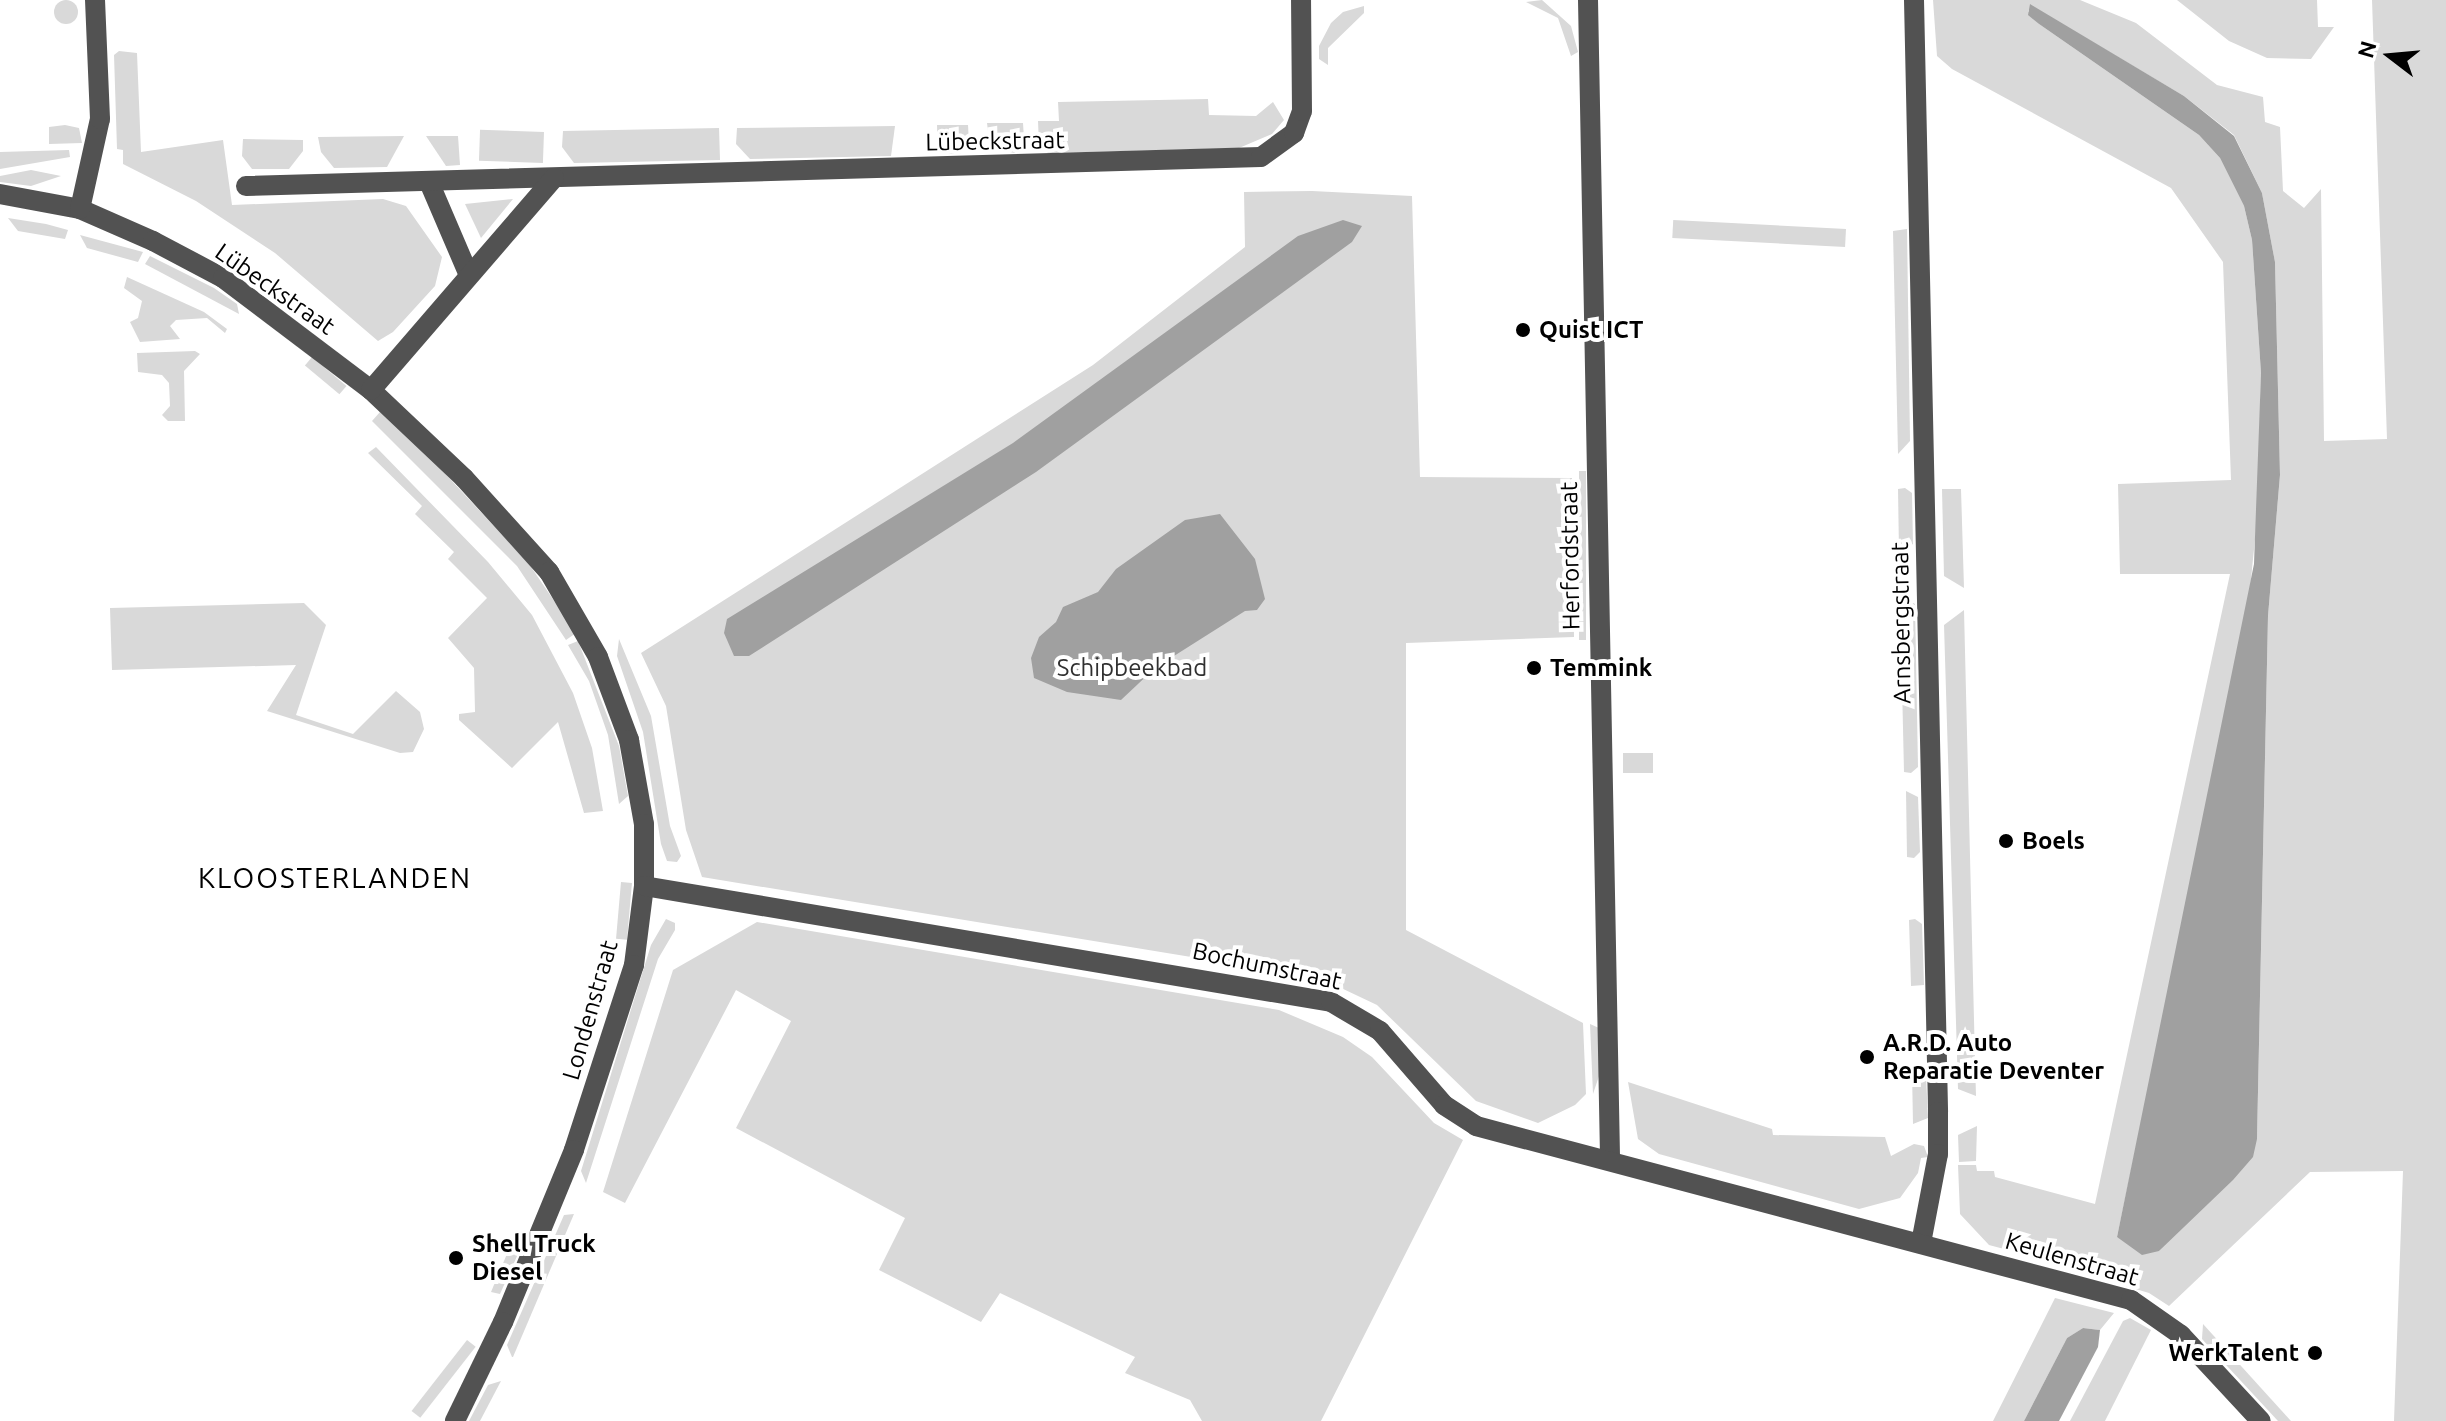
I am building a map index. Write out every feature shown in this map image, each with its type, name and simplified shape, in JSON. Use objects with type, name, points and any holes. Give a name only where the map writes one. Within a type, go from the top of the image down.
[{"type":"street","points":[[80,209],[100,119],[95,0]]},
{"type":"street","name":"Lübeckstraat","points":[[246,186],[1261,157],[1294,133],[1302,111],[1301,0]]},
{"type":"street","name":"Herfordstraat","points":[[1588,0],[1610,1160]]},
{"type":"street","name":"Arnsbergstraat","points":[[1914,0],[1938,1112],[1938,1154],[1921,1243]]},
{"type":"street","points":[[371,390],[468,273],[554,178]]},
{"type":"street","points":[[429,182],[468,273]]},
{"type":"street","name":"Lübeckstraat","points":[[0,194],[80,209],[223,278],[371,390]]},
{"type":"street","name":"Londenstraat","points":[[371,390],[464,478],[549,572],[574,611],[598,657],[629,740],[644,824],[644,886],[634,965],[606,1059],[509,1308],[455,1421]]},
{"type":"street","name":"Bochumstraat","points":[[644,886],[1331,1002],[1380,1031],[1444,1105],[1476,1126],[1921,1243]]},
{"type":"street","name":"Keulenstraat","points":[[1921,1243],[2131,1300],[2181,1335],[2261,1421]]},
{"type":"green space","points":[[66,0],[74,4],[78,12],[74,20],[66,24],[58,20],[54,12],[58,4]]},
{"type":"green space","points":[[1542,0],[1571,26],[1578,52],[1571,56],[1558,18],[1526,2]]},
{"type":"green space","points":[[1933,0],[2080,0],[2136,23],[2217,85],[2263,97],[2265,122],[2280,127],[2283,191],[2304,208],[2321,189],[2324,441],[2387,439],[2372,0],[2446,0],[2446,1421],[2394,1421],[2403,1171],[2310,1172],[2169,1306],[2149,1293],[2119,1284],[2119,1280],[1989,1245],[1960,1214],[1958,1165],[1976,1165],[1977,1171],[1994,1171],[1995,1177],[2095,1204],[2230,574],[2120,574],[2118,484],[2231,480],[2223,262],[2171,188],[1952,69],[1937,56]],"holes":[[[2033,7],[2184,96],[2234,135],[2262,193],[2275,262],[2280,475],[2268,616],[2257,1139],[2159,1251],[2117,1237],[2247,619],[2258,509],[2261,373],[2252,240],[2244,206],[2220,158],[2199,135],[2039,24],[2028,11]]]},
{"type":"green space","points":[[2177,0],[2317,0],[2318,27],[2334,27],[2311,59],[2267,58],[2229,41]]},
{"type":"green space","points":[[1364,6],[1364,13],[1328,48],[1328,65],[1319,59],[1319,46],[1331,23],[1343,12]]},
{"type":"green space","points":[[119,51],[137,53],[141,152],[223,140],[232,205],[383,199],[406,206],[442,257],[435,286],[393,332],[378,341],[275,253],[196,201],[123,164],[123,150],[117,149],[114,55]]},
{"type":"green space","points":[[1208,99],[1209,115],[1256,116],[1273,102],[1284,120],[1272,134],[1239,148],[1048,153],[1039,145],[1038,121],[1059,121],[1058,102]]},
{"type":"green space","points":[[987,123],[1023,123],[1024,139],[1015,153],[990,148]]},
{"type":"green space","points":[[65,125],[79,128],[82,143],[49,144],[49,127]]},
{"type":"green space","points":[[937,125],[968,125],[969,143],[960,154],[938,153]]},
{"type":"green space","points":[[895,126],[891,156],[750,159],[736,144],[737,128]]},
{"type":"green space","points":[[719,128],[720,160],[574,163],[562,147],[563,131]]},
{"type":"green space","points":[[480,130],[544,132],[543,163],[479,161]]},
{"type":"green space","points":[[404,136],[387,167],[334,168],[321,152],[318,137]]},
{"type":"green space","points":[[426,136],[458,136],[460,165],[446,166]]},
{"type":"green space","points":[[243,139],[303,140],[303,151],[289,169],[252,169],[242,156]]},
{"type":"green space","points":[[69,150],[70,157],[0,169],[0,152]]},
{"type":"green space","points":[[31,170],[61,176],[31,186],[0,182],[0,176]]},
{"type":"green space","name":"Schipbeekbad","points":[[1312,191],[1412,196],[1420,477],[1572,478],[1574,637],[1406,643],[1406,930],[1583,1023],[1586,1094],[1575,1105],[1538,1123],[1476,1101],[1377,1005],[1320,978],[702,877],[686,830],[666,706],[641,653],[1093,365],[1245,247],[1244,192]]},
{"type":"green space","points":[[513,199],[481,238],[465,204]]},
{"type":"green space","points":[[8,218],[68,230],[65,239],[18,231]]},
{"type":"green space","points":[[1673,220],[1846,229],[1845,247],[1672,238]]},
{"type":"green space","points":[[1907,229],[1910,441],[1898,454],[1893,231]]},
{"type":"green space","points":[[80,235],[143,252],[138,262],[87,248]]},
{"type":"green space","points":[[150,256],[214,288],[237,304],[239,314],[145,264]]},
{"type":"green space","points":[[127,277],[204,312],[227,329],[225,333],[207,318],[176,320],[170,326],[180,339],[140,342],[130,322],[138,318],[142,301],[124,288]]},
{"type":"green space","points":[[195,351],[200,354],[184,371],[185,421],[168,421],[162,415],[170,406],[169,383],[162,375],[138,372],[137,353]]},
{"type":"green space","points":[[312,357],[346,386],[339,394],[305,365]]},
{"type":"green space","points":[[380,412],[414,440],[529,564],[576,633],[566,640],[517,566],[372,421]]},
{"type":"green space","points":[[376,447],[488,562],[532,615],[573,693],[592,748],[603,811],[584,813],[558,722],[512,768],[459,720],[459,714],[475,712],[474,668],[448,638],[487,598],[448,559],[454,552],[415,514],[422,506],[368,453]]},
{"type":"green space","points":[[1579,471],[1586,471],[1586,640],[1579,640]]},
{"type":"green space","points":[[1905,488],[1912,493],[1913,544],[1899,553],[1898,489]]},
{"type":"green space","points":[[1942,489],[1961,489],[1964,588],[1944,576]]},
{"type":"green space","points":[[1900,596],[1915,604],[1918,767],[1911,773],[1904,772]]},
{"type":"green space","points":[[304,603],[326,625],[296,715],[353,734],[396,691],[420,712],[424,729],[413,752],[400,753],[267,711],[296,665],[112,670],[110,608]]},
{"type":"green space","points":[[1964,610],[1976,1096],[1958,1089],[1944,625]]},
{"type":"green space","points":[[619,639],[651,716],[670,826],[681,856],[677,862],[667,861],[661,844],[643,732],[617,656]]},
{"type":"green space","points":[[578,641],[619,746],[628,796],[619,804],[608,735],[589,681],[568,645]]},
{"type":"green space","points":[[1623,753],[1653,753],[1653,773],[1623,773]]},
{"type":"green space","points":[[1906,791],[1918,797],[1920,852],[1914,858],[1907,857]]},
{"type":"green space","points":[[621,882],[632,883],[627,940],[616,939]]},
{"type":"green space","points":[[666,919],[675,923],[675,930],[658,959],[586,1183],[581,1171],[651,945]]},
{"type":"green space","points":[[1915,919],[1922,924],[1924,985],[1911,986],[1909,920]]},
{"type":"green space","points":[[757,922],[1279,1010],[1343,1037],[1372,1057],[1434,1123],[1463,1140],[1321,1421],[1202,1421],[1190,1400],[1125,1373],[1135,1357],[1000,1293],[981,1322],[879,1270],[905,1218],[736,1128],[791,1021],[736,990],[625,1203],[603,1192],[673,970]]},
{"type":"green space","points":[[1590,1024],[1599,1028],[1599,1076],[1593,1094]]},
{"type":"green space","points":[[1920,1070],[1926,1076],[1928,1118],[1913,1124],[1912,1071]]},
{"type":"green space","points":[[1628,1082],[1772,1129],[1773,1135],[1885,1137],[1891,1156],[1914,1144],[1924,1146],[1928,1157],[1921,1158],[1918,1173],[1900,1198],[1859,1209],[1659,1154],[1638,1139]]},
{"type":"green space","points":[[1977,1126],[1976,1161],[1959,1162],[1958,1135]]},
{"type":"green space","points":[[574,1214],[512,1357],[507,1345],[564,1215]]},
{"type":"green space","points":[[512,1242],[518,1254],[500,1294],[491,1292]]},
{"type":"green space","points":[[2055,1298],[2114,1313],[2100,1330],[2083,1328],[2067,1338],[2024,1421],[1993,1421]]},
{"type":"green space","points":[[2130,1318],[2151,1330],[2105,1421],[2070,1421],[2123,1321]]},
{"type":"green space","points":[[2203,1324],[2291,1421],[2278,1421],[2202,1339]]},
{"type":"green space","points":[[467,1340],[476,1347],[420,1418],[412,1411]]},
{"type":"green space","points":[[501,1381],[480,1421],[469,1421],[488,1385]]},
{"type":"shaded area","points":[[2030,4],[2184,96],[2234,136],[2262,193],[2275,262],[2280,475],[2268,616],[2257,1139],[2253,1157],[2233,1180],[2159,1251],[2142,1255],[2117,1237],[2254,564],[2261,373],[2252,240],[2244,206],[2220,158],[2199,135],[2039,24],[2028,15]]},
{"type":"shaded area","points":[[1343,220],[1362,226],[1352,242],[1036,472],[749,656],[734,656],[724,633],[727,619],[1013,443],[1298,236]]},
{"type":"shaded area","points":[[1220,514],[1255,559],[1265,599],[1257,610],[1245,611],[1155,668],[1121,700],[1067,692],[1034,678],[1031,658],[1039,637],[1056,622],[1063,607],[1098,592],[1116,569],[1185,520]]},
{"type":"shaded area","points":[[2083,1328],[2100,1330],[2098,1347],[2059,1421],[2024,1421],[2067,1338]]},
{"type":"place","name":"Quist ICT","points":[[1523,330]]},
{"type":"place","name":"Temmink","points":[[1534,668]]},
{"type":"place","name":"Boels","points":[[2006,841]]},
{"type":"place","name":"A.R.D. Auto Reparatie Deventer","points":[[1867,1057]]},
{"type":"place","name":"Shell Truck Diesel","points":[[456,1258]]},
{"type":"place","name":"WerkTalent","points":[[2315,1353]]},
{"type":"district","name":"KLOOSTERLANDEN","points":[[335,878]]}]
